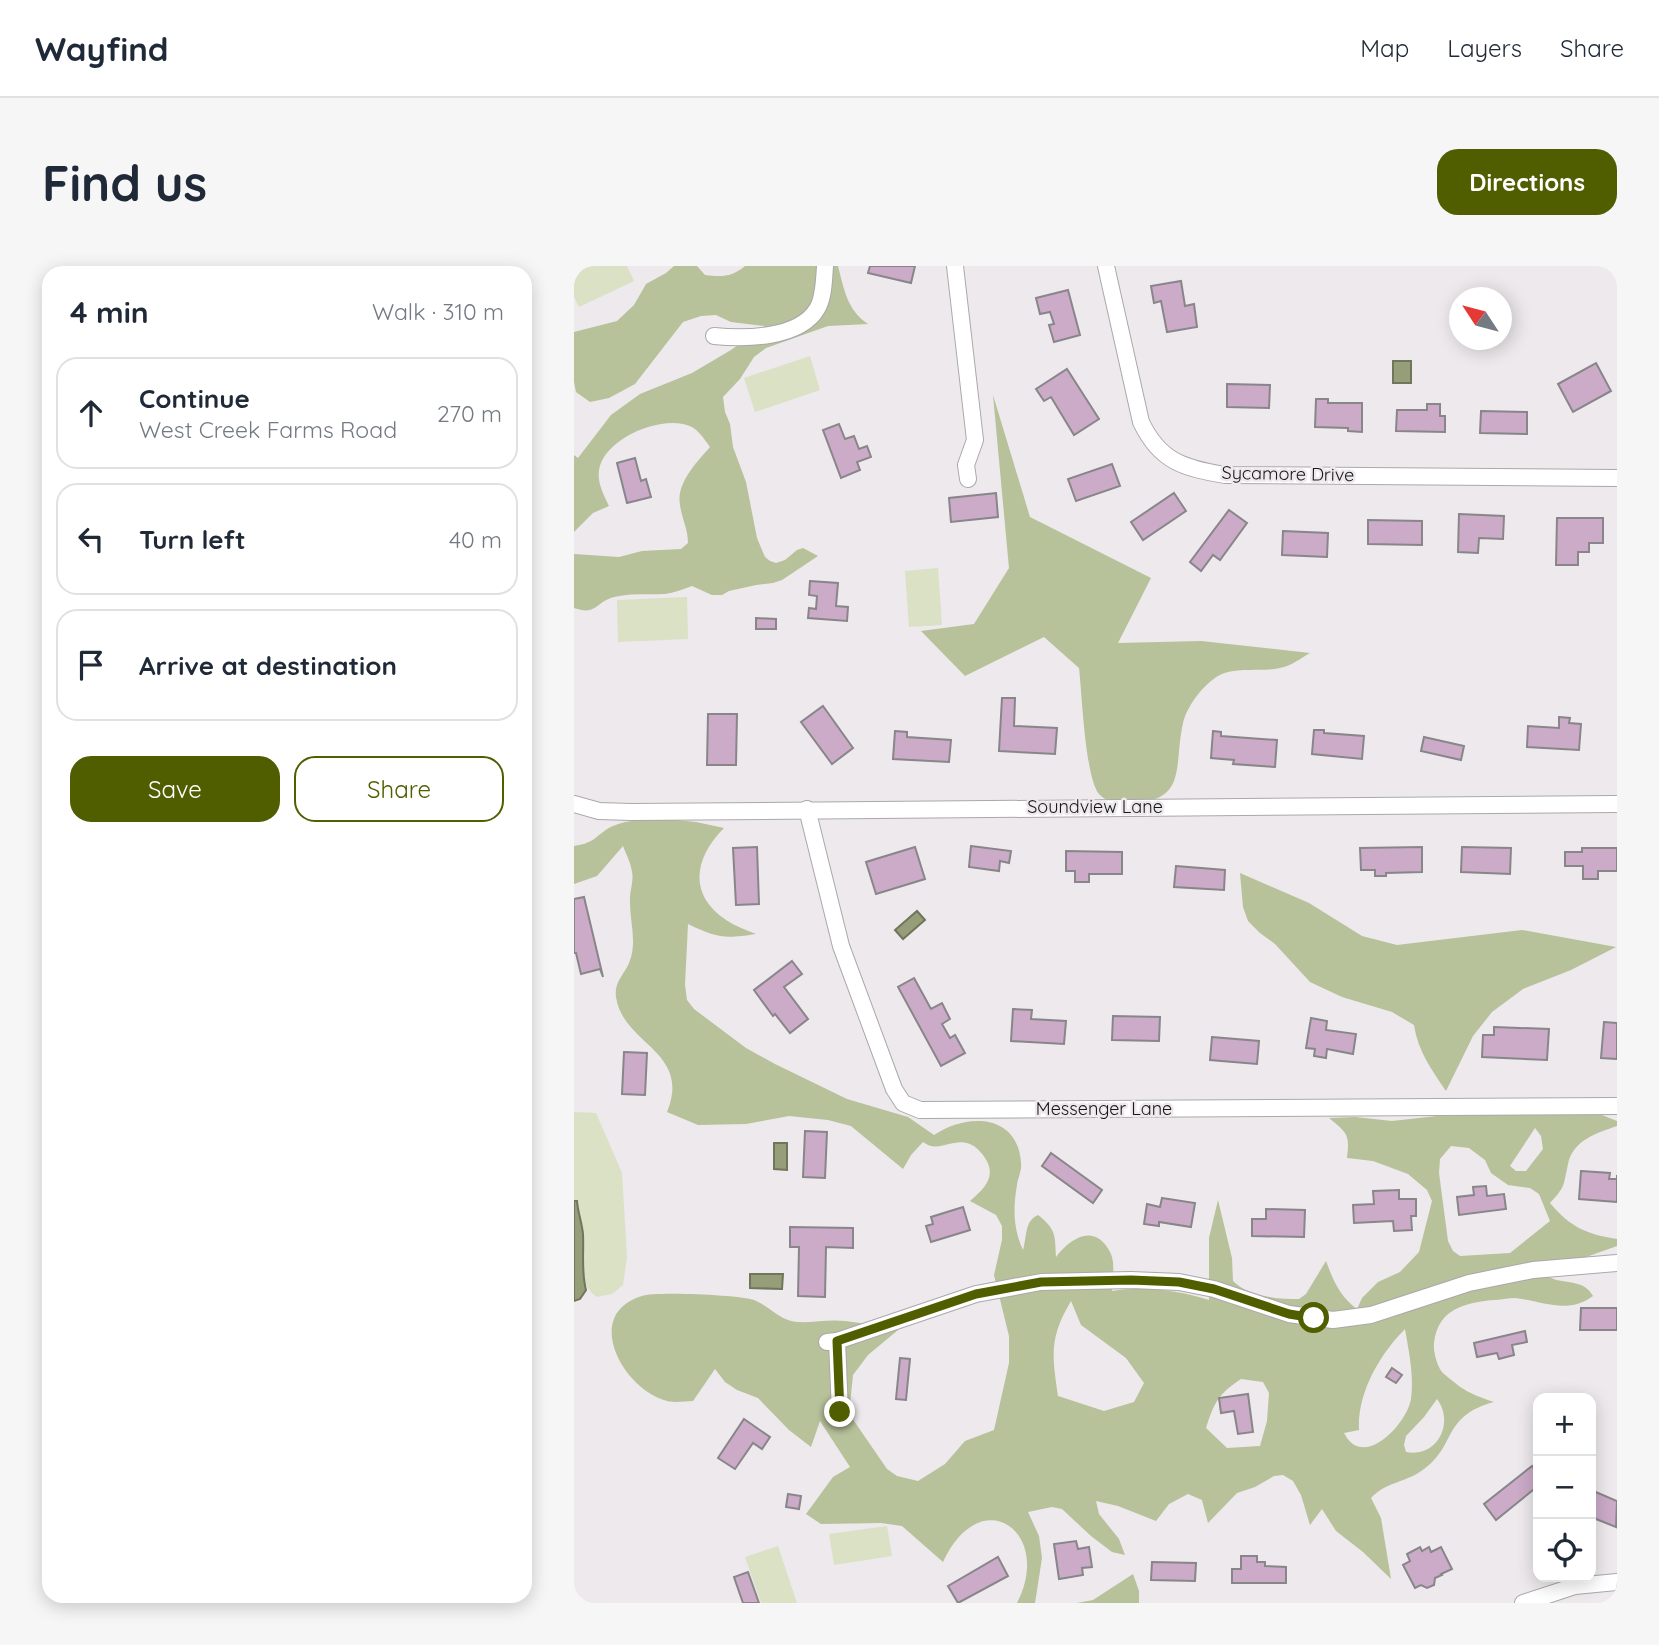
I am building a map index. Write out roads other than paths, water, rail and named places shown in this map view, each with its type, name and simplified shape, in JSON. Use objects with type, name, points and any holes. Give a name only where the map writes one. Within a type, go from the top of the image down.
[{"type":"street","points":[[714,336],[742,338],[771,334],[806,323],[819,305],[825,266]]},
{"type":"street","points":[[954,266],[975,440],[966,465],[968,479]]},
{"type":"street","name":"Sycamore Drive","points":[[1105,266],[1141,422],[1160,451],[1173,461],[1193,470],[1225,475],[1610,477]]},
{"type":"street","points":[[1610,477],[1617,464]]},
{"type":"street","name":"Soundview Lane","points":[[574,803],[599,811],[631,812],[1617,804]]},
{"type":"street","name":"Messenger Lane","points":[[807,809],[841,946],[891,1082],[903,1102],[920,1110],[1617,1106]]},
{"type":"street","points":[[840,1412],[832,1341],[976,1294],[1041,1282],[1179,1282],[1214,1289],[1289,1314],[1333,1320],[1371,1315],[1469,1283],[1533,1270],[1617,1263]]},
{"type":"street","points":[[1523,1603],[1575,1586],[1617,1582]]}]
